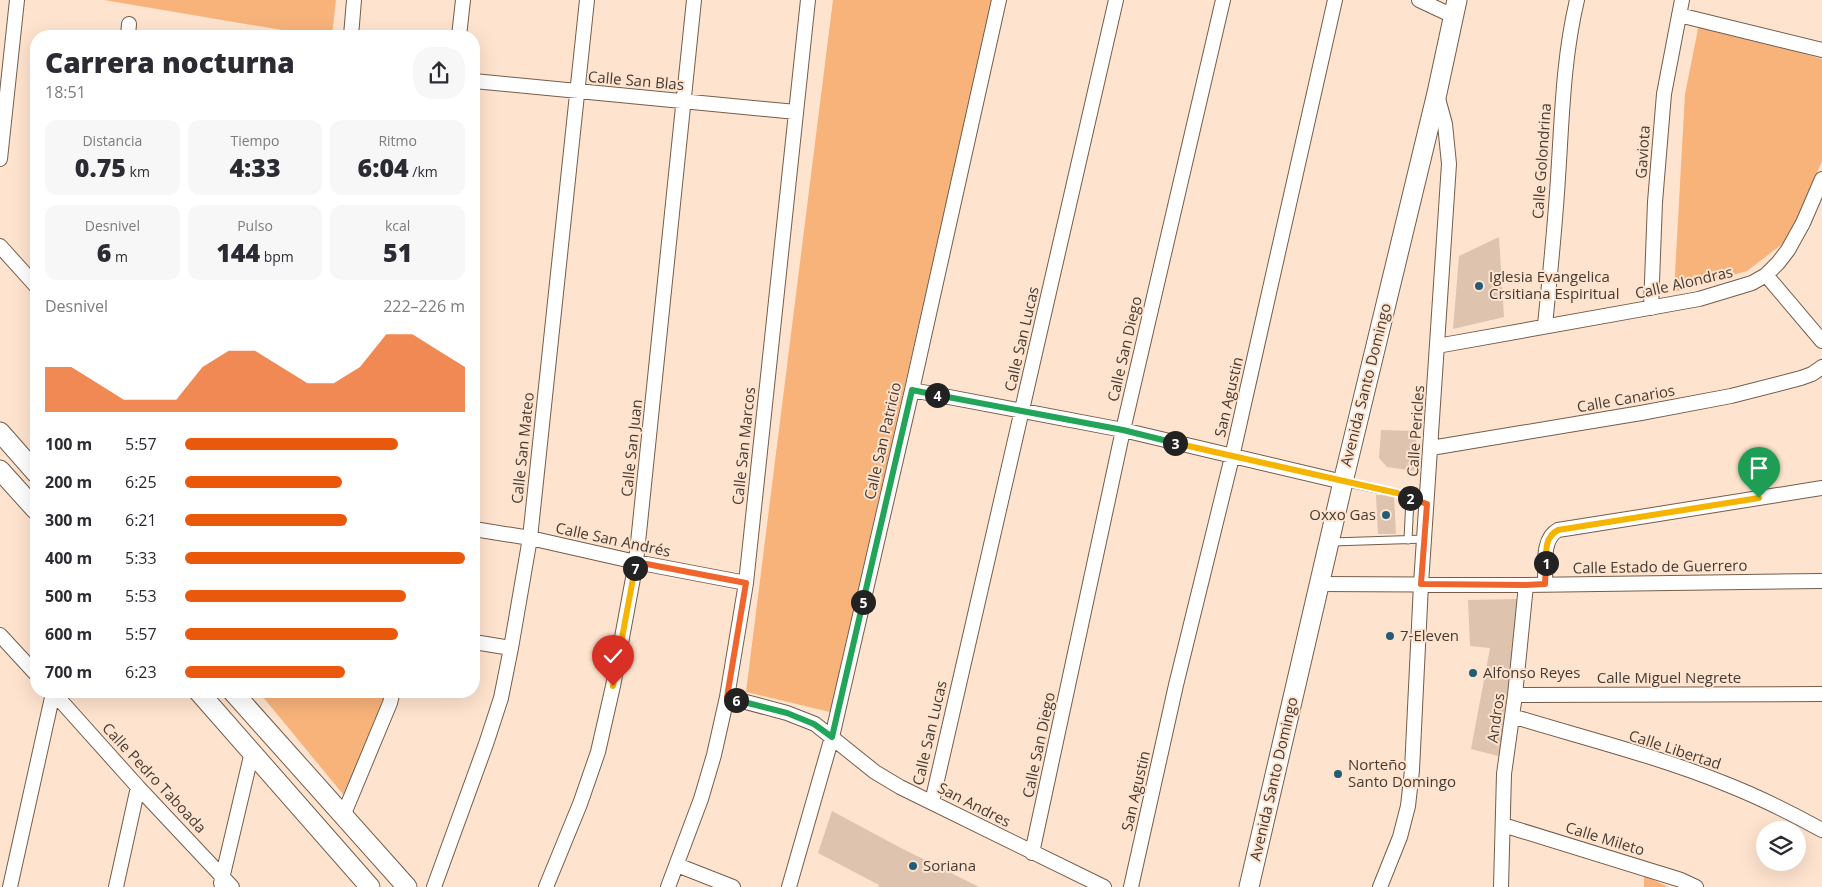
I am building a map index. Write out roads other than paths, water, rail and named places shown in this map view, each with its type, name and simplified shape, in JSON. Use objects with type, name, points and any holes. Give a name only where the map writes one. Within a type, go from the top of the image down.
[{"type":"main road","name":"Avenida Santo Domingo","points":[[1249,887],[1343,482],[1437,93],[1455,8]]},
{"type":"main road","points":[[0,432],[30,466]]},
{"type":"main road","points":[[0,471],[30,504]]},
{"type":"main road","points":[[204,698],[370,887]]},
{"type":"main road","points":[[238,698],[408,887]]},
{"type":"street","points":[[0,158],[17,0]]},
{"type":"street","points":[[352,30],[354,0]]},
{"type":"street","points":[[460,30],[464,0]]},
{"type":"street","name":"Calle San Mateo","points":[[434,887],[501,698],[530,538],[587,0]]},
{"type":"street","name":"Calle San Juan","points":[[546,887],[580,804],[598,752],[613,686],[636,562],[694,0]]},
{"type":"street","name":"Calle San Marcos","points":[[668,887],[701,799],[714,756],[727,697],[746,583],[808,0]]},
{"type":"street","name":"Calle San Patricio","points":[[789,887],[832,737],[999,0]]},
{"type":"street","name":"Calle San Lucas","points":[[932,802],[1116,0]]},
{"type":"street","name":"Calle San Diego","points":[[1032,853],[1123,430],[1223,0]]},
{"type":"street","name":"San Agustin","points":[[1131,887],[1176,685],[1232,457],[1334,0]]},
{"type":"street","points":[[1419,0],[1455,8]]},
{"type":"street","name":"Calle Golondrina","points":[[1546,326],[1558,178],[1564,72],[1577,0]]},
{"type":"street","name":"Gaviota","points":[[1651,308],[1659,145],[1664,94],[1682,0]]},
{"type":"street","points":[[1679,15],[1822,50]]},
{"type":"street","name":"Calle San Blas","points":[[480,81],[796,112]]},
{"type":"street","name":"Calle Pericles","points":[[1380,887],[1400,837],[1408,806],[1412,770],[1421,584],[1448,164],[1445,124],[1437,93]]},
{"type":"street","name":"Calle Alondras","points":[[1437,346],[1699,299],[1752,283],[1766,275],[1788,250],[1803,223],[1822,179]]},
{"type":"street","points":[[0,246],[30,279]]},
{"type":"street","points":[[1766,275],[1822,342]]},
{"type":"street","points":[[1822,367],[1822,373]]},
{"type":"street","name":"Calle Canarios","points":[[1431,448],[1642,413],[1731,396],[1801,378],[1812,374],[1822,367]]},
{"type":"street","points":[[912,390],[1123,430],[1343,482]]},
{"type":"street","points":[[1545,584],[1547,543],[1551,533],[1558,530],[1822,488]]},
{"type":"street","name":"Calle San Andrés","points":[[480,530],[530,538],[636,562],[746,583]]},
{"type":"street","name":"Calle Estado de Guerrero","points":[[1319,584],[1526,585],[1822,581]]},
{"type":"street","name":"Andros","points":[[1501,887],[1504,774],[1515,695],[1526,585]]},
{"type":"street","points":[[0,635],[30,668]]},
{"type":"street","points":[[480,643],[511,648]]},
{"type":"street","name":"Calle Miguel Negrete","points":[[1515,695],[1822,694]]},
{"type":"street","name":"San Andres","points":[[727,697],[794,716],[814,724],[875,772],[900,787],[1104,887]]},
{"type":"street","points":[[10,887],[52,698]]},
{"type":"street","name":"Calle Pedro Taboada","points":[[58,698],[221,882],[232,887]]},
{"type":"street","points":[[343,816],[391,698]]},
{"type":"street","name":"Calle Libertad","points":[[1512,716],[1675,765],[1726,783],[1772,803],[1822,830]]},
{"type":"street","points":[[221,882],[252,752]]},
{"type":"street","points":[[116,887],[138,787]]},
{"type":"street","name":"Calle Mileto","points":[[1503,824],[1680,880],[1696,887]]},
{"type":"street","points":[[677,865],[733,887]]},
{"type":"lane","points":[[1343,482],[1397,493],[1427,504]]},
{"type":"lane","points":[[1408,540],[1410,498]]},
{"type":"lane","points":[[1329,542],[1425,539]]},
{"type":"place","name":"Iglesia Evangelica Crsitiana Espiritual","points":[[1479,286]]},
{"type":"place","name":"Oxxo Gas","points":[[1386,515]]},
{"type":"place","name":"7-Eleven","points":[[1390,636]]},
{"type":"place","name":"Alfonso Reyes","points":[[1473,673]]},
{"type":"place","name":"Norteño Santo Domingo","points":[[1338,774]]},
{"type":"place","name":"Soriana","points":[[913,866]]}]
